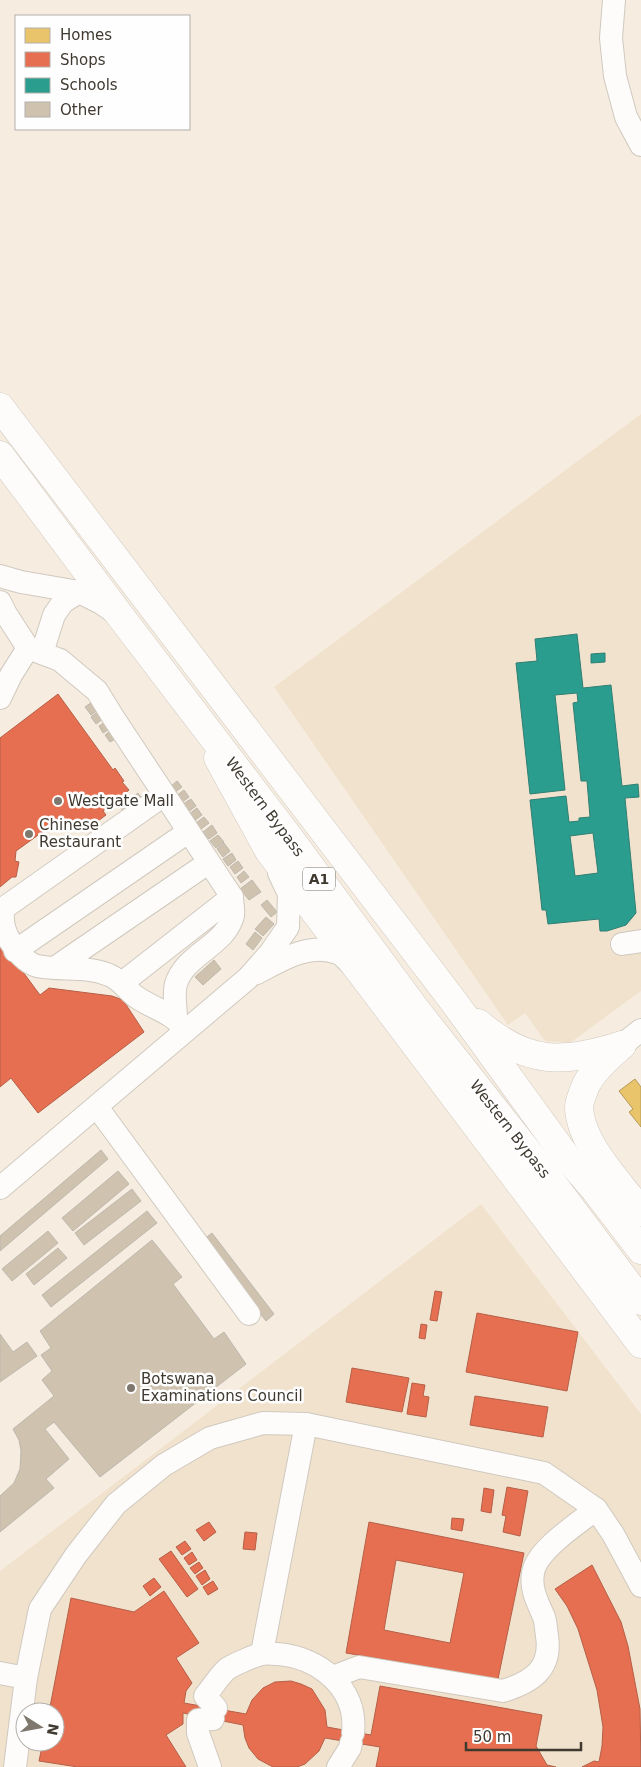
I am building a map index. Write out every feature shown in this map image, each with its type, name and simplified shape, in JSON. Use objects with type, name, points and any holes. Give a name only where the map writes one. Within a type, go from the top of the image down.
[{"type":"main road","name":"Western Bypass","points":[[0,407],[454,1002],[565,1155],[595,1190],[641,1250]]},
{"type":"main road","name":"Western Bypass","points":[[0,455],[288,836],[417,1011],[548,1176],[641,1300]]},
{"type":"main road","points":[[194,713],[269,851],[641,1344]]},
{"type":"main road","points":[[454,1002],[487,1030],[509,1044],[536,1056],[558,1058],[590,1055],[632,1038]]},
{"type":"main road","points":[[632,1038],[602,1064],[587,1084],[579,1106],[584,1129],[595,1150],[641,1212]]},
{"type":"main road","points":[[595,1190],[641,1236]]},
{"type":"street","points":[[614,0],[611,38],[615,76],[626,117],[641,145]]},
{"type":"street","points":[[0,576],[21,582],[79,592],[101,603],[121,617]]},
{"type":"street","points":[[0,698],[11,675],[35,651],[63,602],[79,592]]},
{"type":"street","points":[[0,602],[6,614],[35,651],[60,660],[98,690],[113,717],[232,897],[233,915],[227,930],[188,962],[177,981],[174,989],[181,1025]]},
{"type":"street","points":[[164,795],[4,908],[2,917],[7,936],[15,951],[36,966],[90,970],[110,975],[122,983],[135,996],[181,1025]]},
{"type":"street","points":[[15,951],[188,832]]},
{"type":"street","points":[[248,978],[270,953],[288,927],[289,894],[269,851]]},
{"type":"street","points":[[56,967],[208,863]]},
{"type":"street","points":[[122,983],[232,897]]},
{"type":"street","points":[[0,1188],[97,1107],[181,1025],[248,978],[299,953],[317,948],[339,954],[361,973]]},
{"type":"street","points":[[97,1107],[249,1314]]},
{"type":"street","points":[[15,1767],[26,1678],[40,1609],[76,1555],[116,1504],[164,1465],[210,1438],[263,1424],[306,1424],[544,1473],[596,1509],[613,1534],[641,1586]]},
{"type":"street","points":[[262,1654],[306,1424]]},
{"type":"street","points":[[333,1677],[359,1667],[503,1691],[523,1685],[543,1668],[549,1649],[545,1619],[534,1596],[533,1572],[544,1550],[596,1509]]},
{"type":"street","points":[[210,1767],[198,1733],[198,1720],[214,1713],[205,1696],[227,1670],[262,1654],[292,1655],[312,1664],[333,1677],[345,1692],[351,1705],[354,1720],[350,1748],[338,1767]]},
{"type":"street","points":[[0,1673],[26,1678]]},
{"type":"shaded area","points":[[641,414],[641,991],[570,1043],[545,1041],[525,1013],[508,1025],[274,687]]},
{"type":"shaded area","points":[[481,1204],[641,1414],[641,1767],[0,1767],[0,1571]]},
{"type":"building: Homes","points":[[635,1079],[641,1087],[641,1127],[629,1112],[633,1109],[619,1091]]},
{"type":"building: Shops","name":"Westgate Mall","points":[[58,694],[113,770],[115,768],[124,781],[122,782],[129,790],[103,811],[106,815],[94,824],[59,820],[16,851],[15,861],[19,862],[16,877],[12,877],[0,887],[0,738]]},
{"type":"building: Shops","points":[[0,941],[40,995],[49,988],[112,996],[123,1000],[144,1032],[38,1113],[11,1078],[0,1087]]},
{"type":"building: Shops","points":[[435,1291],[442,1292],[437,1321],[430,1320]]},
{"type":"building: Shops","points":[[477,1313],[578,1332],[567,1391],[466,1372]]},
{"type":"building: Shops","points":[[421,1324],[427,1325],[425,1339],[419,1338]]},
{"type":"building: Shops","points":[[352,1368],[409,1378],[402,1412],[346,1402]]},
{"type":"building: Shops","points":[[412,1383],[425,1385],[423,1396],[429,1397],[426,1417],[407,1414]]},
{"type":"building: Shops","points":[[475,1396],[548,1407],[543,1437],[470,1425]]},
{"type":"building: Shops","points":[[507,1487],[528,1491],[520,1536],[503,1532],[506,1516],[502,1515]]},
{"type":"building: Shops","points":[[484,1488],[494,1490],[491,1513],[481,1511]]},
{"type":"building: Shops","points":[[452,1518],[464,1519],[462,1531],[451,1529]]},
{"type":"building: Shops","points":[[209,1522],[216,1532],[204,1541],[196,1530]]},
{"type":"building: Shops","points":[[369,1522],[524,1553],[498,1679],[346,1653]],"holes":[[[396,1560],[464,1573],[450,1643],[384,1630]]]},
{"type":"building: Shops","points":[[245,1532],[257,1533],[255,1550],[243,1549]]},
{"type":"building: Shops","points":[[185,1541],[191,1549],[182,1555],[176,1547]]},
{"type":"building: Shops","points":[[171,1551],[198,1589],[187,1597],[159,1559]]},
{"type":"building: Shops","points":[[192,1552],[197,1560],[189,1565],[184,1558]]},
{"type":"building: Shops","points":[[199,1562],[203,1568],[195,1574],[190,1568]]},
{"type":"building: Shops","points":[[592,1565],[621,1622],[628,1646],[640,1709],[641,1767],[582,1767],[594,1761],[599,1762],[603,1727],[597,1690],[578,1629],[567,1606],[555,1589]]},
{"type":"building: Shops","points":[[205,1570],[210,1579],[202,1585],[196,1576]]},
{"type":"building: Shops","points":[[154,1578],[161,1587],[150,1596],[143,1586]]},
{"type":"building: Shops","points":[[213,1581],[218,1589],[208,1595],[203,1587]]},
{"type":"building: Shops","points":[[164,1591],[199,1643],[176,1658],[192,1683],[186,1691],[184,1703],[246,1714],[252,1700],[263,1688],[275,1682],[291,1681],[312,1689],[325,1710],[327,1727],[371,1735],[380,1686],[542,1715],[536,1746],[547,1765],[556,1767],[376,1767],[380,1747],[325,1738],[319,1751],[305,1764],[297,1767],[273,1767],[258,1759],[249,1748],[243,1725],[183,1713],[183,1724],[166,1735],[186,1767],[78,1767],[39,1761],[41,1752],[65,1752],[65,1702],[51,1702],[71,1598],[134,1612]]},
{"type":"building: Schools","points":[[577,634],[583,688],[611,685],[622,786],[638,784],[639,797],[625,798],[636,913],[626,925],[607,931],[600,931],[599,919],[548,924],[546,910],[542,910],[530,800],[566,796],[569,822],[579,821],[579,818],[590,817],[587,781],[581,781],[573,703],[578,702],[577,693],[555,695],[565,790],[530,794],[516,663],[537,661],[535,639]],"holes":[[[593,833],[598,873],[575,876],[570,836]]]},
{"type":"building: Schools","points":[[605,653],[605,662],[591,663],[591,654]]},
{"type":"building: Other","points":[[92,702],[98,710],[91,715],[85,707]]},
{"type":"building: Other","points":[[99,711],[104,718],[96,724],[91,717]]},
{"type":"building: Other","points":[[107,721],[111,728],[103,733],[99,726]]},
{"type":"building: Other","points":[[113,729],[119,737],[110,742],[105,735]]},
{"type":"building: Other","points":[[177,781],[182,787],[174,793],[170,787]]},
{"type":"building: Other","points":[[184,790],[189,797],[181,803],[176,796]]},
{"type":"building: Other","points":[[138,793],[146,805],[137,811],[129,800]]},
{"type":"building: Other","points":[[191,799],[196,806],[188,812],[183,804]]},
{"type":"building: Other","points":[[129,800],[137,811],[128,818],[120,807]]},
{"type":"building: Other","points":[[197,808],[202,815],[194,821],[189,814]]},
{"type":"building: Other","points":[[204,817],[209,823],[201,829],[196,823]]},
{"type":"building: Other","points":[[212,825],[217,833],[209,839],[203,832]]},
{"type":"building: Other","points":[[218,835],[224,842],[216,848],[210,841]]},
{"type":"building: Other","points":[[224,843],[230,851],[223,857],[217,849]]},
{"type":"building: Other","points":[[232,853],[236,860],[228,866],[223,859]]},
{"type":"building: Other","points":[[238,861],[243,868],[235,874],[230,867]]},
{"type":"building: Other","points":[[244,871],[249,877],[241,883],[237,877]]},
{"type":"building: Other","points":[[252,880],[261,892],[249,900],[240,889]]},
{"type":"building: Other","points":[[267,900],[277,912],[271,917],[261,905]]},
{"type":"building: Other","points":[[266,917],[274,924],[263,936],[255,929]]},
{"type":"building: Other","points":[[255,932],[262,938],[253,950],[246,944]]},
{"type":"building: Other","points":[[214,960],[221,969],[203,985],[195,977]]},
{"type":"building: Other","points":[[101,1150],[108,1159],[0,1251],[0,1236]]},
{"type":"building: Other","points":[[118,1171],[129,1184],[73,1231],[62,1218]]},
{"type":"building: Other","points":[[132,1189],[141,1201],[84,1245],[75,1233]]},
{"type":"building: Other","points":[[147,1211],[157,1223],[51,1307],[42,1295]]},
{"type":"building: Other","points":[[48,1231],[58,1243],[12,1281],[2,1269]]},
{"type":"building: Other","points":[[212,1233],[274,1314],[266,1321],[203,1240]]},
{"type":"building: Other","name":"Botswana Examinations Council","points":[[152,1240],[182,1277],[173,1284],[214,1339],[224,1332],[246,1364],[100,1477],[54,1422],[45,1429],[69,1459],[46,1479],[54,1488],[0,1532],[0,1496],[14,1483],[20,1469],[21,1451],[19,1440],[13,1429],[54,1396],[42,1380],[52,1371],[41,1355],[51,1348],[40,1331]]},
{"type":"building: Other","points":[[58,1248],[67,1258],[34,1285],[26,1274]]},
{"type":"building: Other","points":[[0,1334],[13,1352],[27,1342],[37,1356],[0,1382]]},
{"type":"place","name":"Westgate Mall","points":[[58,801]]},
{"type":"place","name":"Chinese Restaurant","points":[[29,834]]},
{"type":"place","name":"Botswana Examinations Council","points":[[131,1388]]}]
